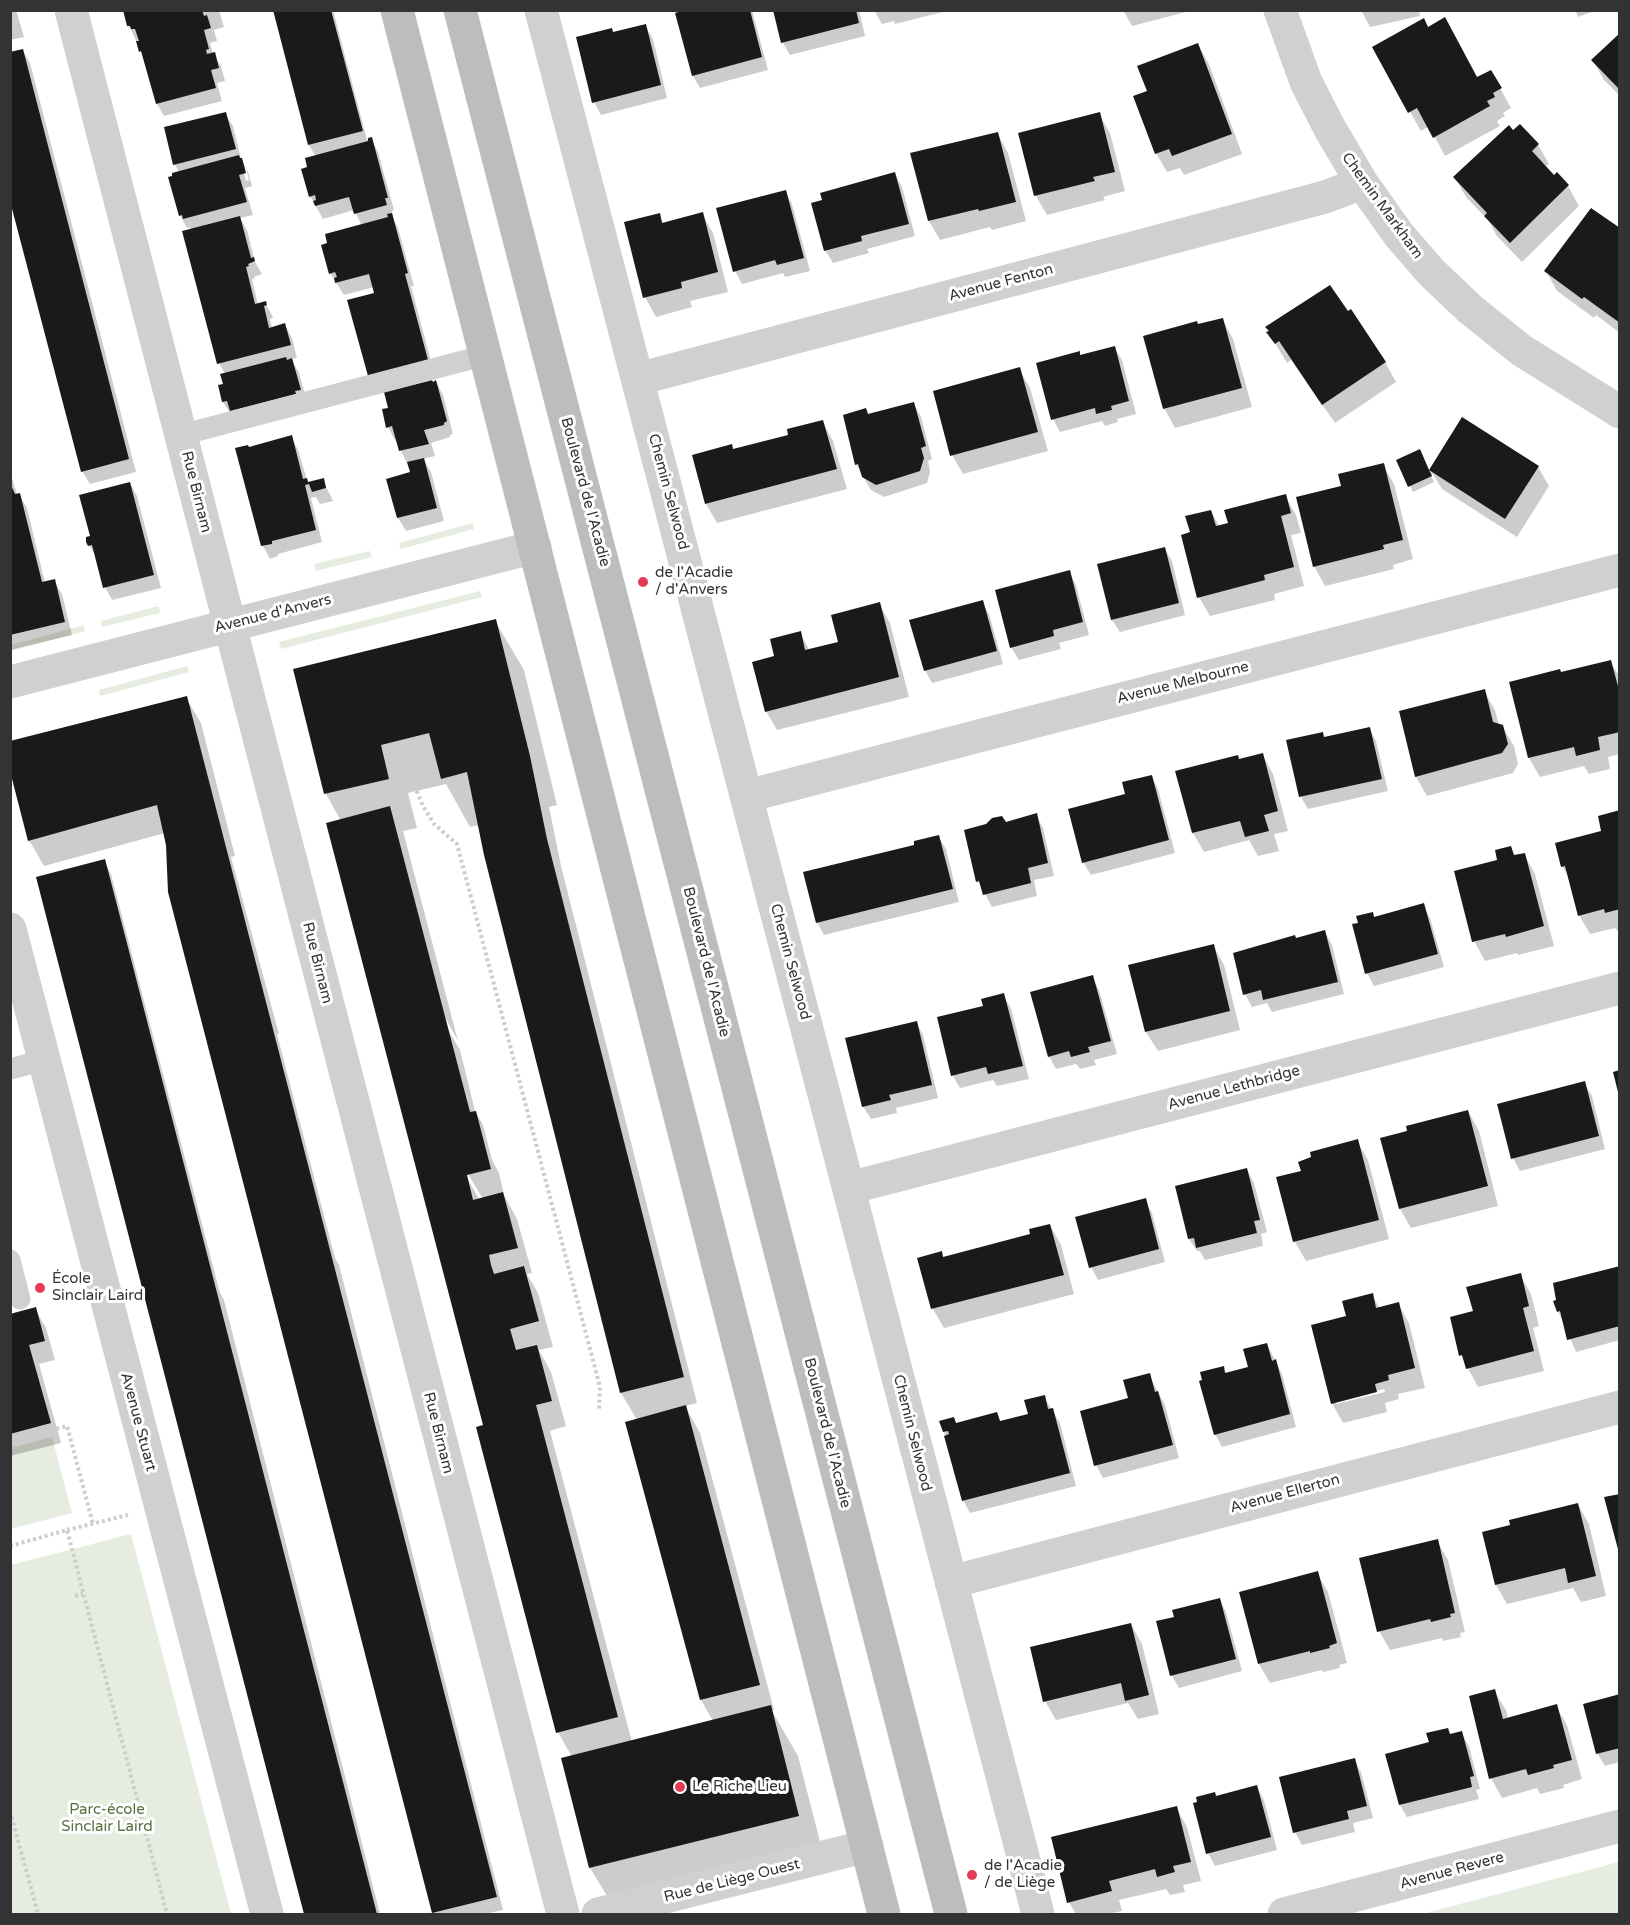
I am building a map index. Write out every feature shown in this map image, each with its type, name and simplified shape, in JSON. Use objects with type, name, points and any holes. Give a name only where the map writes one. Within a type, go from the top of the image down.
[{"type":"main road","points":[[397,10],[884,1914]]},
{"type":"main road","name":"Boulevard de l'Acadie","points":[[460,10],[951,1914]]},
{"type":"street","name":"Rue Birnam","points":[[71,10],[563,1914]]},
{"type":"street","name":"Chemin Selwood","points":[[541,10],[1038,1914]]},
{"type":"street","name":"Chemin Markham","points":[[1280,10],[1306,82],[1329,127],[1362,183],[1400,235],[1431,272],[1470,309],[1521,350],[1618,416]]},
{"type":"street","name":"Avenue Fenton","points":[[638,379],[1325,196],[1362,183]]},
{"type":"street","name":"Avenue d'Anvers","points":[[10,682],[535,547]]},
{"type":"street","name":"Avenue Melbourne","points":[[747,796],[1620,570]]},
{"type":"street","name":"Avenue Stuart","points":[[10,929],[267,1914]]},
{"type":"street","name":"Avenue Lethbridge","points":[[849,1188],[1620,988]]},
{"type":"street","name":"Avenue Ellerton","points":[[951,1582],[1620,1407]]},
{"type":"street","name":"Avenue Revere","points":[[1284,1914],[1620,1826]]},
{"type":"street","name":"Rue de Liège Ouest","points":[[598,1914],[867,1846]]},
{"type":"lane","points":[[181,435],[486,355]]},
{"type":"lane","points":[[10,1069],[44,1060]]},
{"type":"lane","points":[[10,1260],[20,1299]]},
{"type":"path","points":[[412,780],[434,824],[457,844],[600,1387],[599,1411]]},
{"type":"path","points":[[10,1441],[67,1426],[93,1524]]},
{"type":"path","points":[[10,1546],[131,1514]]},
{"type":"path","points":[[67,1530],[167,1914]]},
{"type":"path","points":[[75,1596],[84,1594]]},
{"type":"path","points":[[10,1811],[38,1914]]},
{"type":"green space","points":[[473,523],[474,529],[401,549],[399,543]]},
{"type":"green space","points":[[370,551],[372,557],[316,571],[314,564]]},
{"type":"green space","points":[[480,591],[482,597],[281,649],[279,642]]},
{"type":"green space","points":[[159,606],[160,613],[102,627],[101,621]]},
{"type":"green space","points":[[84,625],[85,631],[11,651],[11,645]]},
{"type":"green space","points":[[187,666],[189,672],[100,696],[99,690]]},
{"type":"green space","points":[[52,1437],[72,1513],[11,1529],[11,1448]]},
{"type":"green space","name":"Parc-école Sinclair Laird","points":[[131,1534],[231,1914],[11,1914],[11,1565]]},
{"type":"green space","points":[[1619,1862],[1619,1914],[1422,1914]]},
{"type":"building","points":[[123,10],[202,10],[204,16],[207,15],[211,28],[204,30],[209,49],[206,50],[207,54],[215,52],[219,68],[211,70],[216,88],[156,104],[141,51],[139,52],[136,41],[139,41],[135,29],[127,26]]},
{"type":"building","points":[[273,10],[331,10],[363,131],[308,145]]},
{"type":"building","points":[[684,10],[750,10],[762,57],[692,76],[675,13]]},
{"type":"building","points":[[773,10],[856,10],[859,23],[781,43]]},
{"type":"building","points":[[1445,17],[1477,77],[1491,70],[1502,88],[1493,93],[1495,97],[1487,101],[1490,106],[1433,138],[1417,108],[1408,113],[1372,47],[1424,18],[1428,27]]},
{"type":"building","points":[[646,24],[661,85],[592,103],[576,37],[612,28],[613,32]]},
{"type":"building","points":[[1620,33],[1620,90],[1591,60]]},
{"type":"building","points":[[1198,43],[1232,134],[1172,156],[1169,149],[1155,154],[1133,96],[1147,91],[1137,66]]},
{"type":"building","points":[[23,49],[129,459],[81,472],[10,201],[10,52]]},
{"type":"building","points":[[226,112],[236,149],[173,165],[164,127]]},
{"type":"building","points":[[1100,112],[1115,172],[1093,177],[1095,181],[1034,196],[1018,133]]},
{"type":"building","points":[[1520,124],[1539,144],[1532,151],[1554,175],[1557,172],[1569,185],[1510,243],[1484,216],[1487,213],[1453,177],[1509,125],[1513,130]]},
{"type":"building","points":[[998,132],[1016,202],[928,221],[910,153]]},
{"type":"building","points":[[372,137],[388,198],[385,198],[387,205],[354,214],[349,197],[315,206],[313,201],[316,200],[315,195],[309,197],[301,169],[307,167],[305,158],[368,141],[368,138]]},
{"type":"building","points":[[239,155],[246,173],[239,175],[247,202],[183,219],[182,215],[179,216],[168,177],[172,176],[172,173]]},
{"type":"building","points":[[895,172],[909,224],[861,236],[862,241],[824,251],[811,203],[822,200],[820,193]]},
{"type":"building","points":[[786,190],[804,258],[777,265],[775,260],[733,272],[716,208]]},
{"type":"building","points":[[1591,208],[1620,228],[1620,323],[1544,271]]},
{"type":"building","points":[[703,212],[718,272],[681,282],[682,288],[643,298],[624,222],[660,213],[662,223]]},
{"type":"building","points":[[392,213],[408,273],[405,274],[428,360],[368,376],[347,300],[374,293],[369,274],[335,283],[334,278],[337,277],[335,272],[329,274],[321,245],[327,243],[325,234],[388,217],[387,214]]},
{"type":"building","points":[[240,216],[251,258],[254,257],[255,261],[246,267],[255,304],[266,301],[267,305],[264,306],[269,328],[285,323],[291,345],[217,364],[182,231]]},
{"type":"building","points":[[1330,285],[1348,311],[1351,309],[1386,362],[1322,405],[1279,341],[1275,344],[1265,327]]},
{"type":"building","points":[[1223,318],[1242,388],[1163,409],[1143,336],[1197,321],[1198,324]]},
{"type":"building","points":[[1115,346],[1129,401],[1111,406],[1112,410],[1096,414],[1095,408],[1051,420],[1036,363],[1080,351],[1080,355]]},
{"type":"building","points":[[286,357],[287,360],[292,358],[301,390],[295,391],[296,394],[230,411],[227,401],[222,402],[218,385],[223,384],[220,374]]},
{"type":"building","points":[[1020,367],[1038,432],[950,456],[933,391]]},
{"type":"building","points":[[432,380],[433,382],[436,380],[447,421],[444,425],[424,430],[429,444],[399,451],[392,426],[386,428],[382,409],[388,408],[384,392]]},
{"type":"building","points":[[914,402],[926,446],[921,448],[924,458],[920,471],[876,485],[862,477],[858,464],[855,465],[843,415],[866,408],[868,414]]},
{"type":"building","points":[[1462,417],[1539,466],[1505,519],[1429,470]]},
{"type":"building","points":[[823,420],[837,469],[705,504],[692,455],[732,444],[733,449],[788,435],[787,429]]},
{"type":"building","points":[[292,435],[303,479],[307,478],[308,482],[324,478],[326,488],[312,492],[309,484],[305,485],[316,530],[261,546],[235,448],[248,445],[249,447]]},
{"type":"building","points":[[1420,449],[1432,476],[1408,487],[1396,460]]},
{"type":"building","points":[[424,458],[437,508],[397,518],[386,479],[410,472],[407,462]]},
{"type":"building","points":[[1384,463],[1403,540],[1383,545],[1384,549],[1313,567],[1296,497],[1341,486],[1338,474]]},
{"type":"building","points":[[130,482],[154,575],[103,588],[92,545],[88,546],[86,542],[86,537],[90,536],[79,495]]},
{"type":"building","points":[[10,483],[15,494],[20,493],[42,582],[55,579],[65,622],[10,635]]},
{"type":"building","points":[[1286,494],[1291,513],[1281,516],[1294,567],[1264,575],[1265,580],[1197,598],[1181,535],[1190,532],[1185,516],[1211,510],[1216,526],[1228,523],[1224,510]]},
{"type":"building","points":[[1165,547],[1179,603],[1111,620],[1097,564]]},
{"type":"building","points":[[1070,570],[1083,622],[1053,630],[1054,636],[1010,648],[995,590]]},
{"type":"building","points":[[983,600],[997,651],[924,671],[909,620]]},
{"type":"building","points":[[880,602],[899,677],[765,712],[752,662],[774,656],[770,639],[801,631],[805,650],[838,642],[831,615]]},
{"type":"building","points":[[496,619],[530,756],[547,839],[684,1377],[620,1393],[484,855],[467,772],[441,779],[429,733],[381,745],[389,779],[324,794],[293,669]]},
{"type":"building","points":[[1611,660],[1620,694],[1620,732],[1598,737],[1600,750],[1576,756],[1574,747],[1528,758],[1509,682],[1560,669],[1561,672]]},
{"type":"building","points":[[1485,689],[1493,722],[1503,725],[1508,744],[1502,753],[1415,777],[1399,711]]},
{"type":"building","points":[[187,696],[497,1897],[432,1913],[168,892],[166,845],[157,805],[28,841],[10,771],[10,741]]},
{"type":"building","points":[[1370,727],[1382,779],[1299,797],[1286,740],[1323,732],[1324,737]]},
{"type":"building","points":[[1263,753],[1278,811],[1264,815],[1269,831],[1245,837],[1240,821],[1192,833],[1175,771],[1238,755],[1239,759]]},
{"type":"building","points":[[1152,775],[1169,840],[1082,863],[1068,809],[1125,794],[1122,782]]},
{"type":"building","points":[[390,806],[470,1112],[476,1111],[491,1169],[467,1175],[473,1200],[503,1192],[518,1248],[489,1255],[491,1265],[494,1274],[524,1266],[539,1321],[510,1329],[516,1350],[537,1345],[552,1401],[536,1405],[618,1717],[556,1733],[476,1427],[483,1425],[326,823]]},
{"type":"building","points":[[1620,810],[1620,909],[1605,913],[1604,909],[1578,916],[1565,866],[1561,867],[1555,843],[1601,831],[1598,816]]},
{"type":"building","points":[[1037,813],[1048,863],[1028,868],[1031,883],[983,895],[979,881],[976,882],[964,830],[986,824],[992,818],[1002,816],[1006,822]]},
{"type":"building","points":[[939,835],[953,889],[816,923],[803,872],[914,845],[914,841]]},
{"type":"building","points":[[1511,846],[1514,855],[1525,853],[1544,926],[1506,937],[1505,934],[1472,942],[1454,871],[1497,860],[1495,850]]},
{"type":"building","points":[[105,859],[377,1914],[304,1914],[36,877]]},
{"type":"building","points":[[1424,903],[1438,954],[1365,974],[1352,924],[1358,923],[1356,916],[1373,912],[1374,917]]},
{"type":"building","points":[[1325,930],[1338,982],[1263,1000],[1261,990],[1243,995],[1233,953],[1295,935],[1296,938]]},
{"type":"building","points":[[1214,944],[1230,1011],[1145,1032],[1128,965]]},
{"type":"building","points":[[1093,975],[1111,1041],[1088,1047],[1090,1052],[1071,1057],[1069,1051],[1048,1057],[1030,992]]},
{"type":"building","points":[[1004,993],[1023,1066],[988,1074],[986,1067],[951,1076],[937,1017],[983,1006],[981,999]]},
{"type":"building","points":[[917,1021],[932,1085],[889,1095],[891,1100],[862,1107],[845,1038]]},
{"type":"building","points":[[1620,1070],[1620,1095],[1619,1096],[1613,1072]]},
{"type":"building","points":[[1585,1081],[1599,1136],[1511,1159],[1497,1104]]},
{"type":"building","points":[[1468,1110],[1488,1186],[1399,1209],[1380,1138],[1407,1131],[1406,1126]]},
{"type":"building","points":[[1358,1139],[1379,1220],[1293,1242],[1276,1177],[1301,1171],[1298,1162],[1311,1157],[1310,1152]]},
{"type":"building","points":[[1247,1168],[1260,1220],[1254,1221],[1257,1233],[1196,1248],[1194,1238],[1188,1239],[1175,1186]]},
{"type":"building","points":[[1146,1198],[1159,1249],[1089,1268],[1075,1217]]},
{"type":"building","points":[[1050,1224],[1064,1275],[931,1309],[917,1258],[942,1251],[943,1257],[1030,1234],[1029,1229]]},
{"type":"building","points":[[1620,1266],[1620,1326],[1567,1340],[1560,1311],[1557,1312],[1553,1301],[1556,1300],[1553,1283]]},
{"type":"building","points":[[1521,1273],[1529,1306],[1523,1308],[1534,1351],[1466,1369],[1462,1355],[1459,1356],[1450,1317],[1473,1311],[1466,1287]]},
{"type":"building","points":[[1373,1293],[1376,1308],[1399,1302],[1415,1368],[1388,1375],[1389,1380],[1375,1384],[1377,1392],[1331,1404],[1311,1325],[1346,1316],[1342,1301]]},
{"type":"building","points":[[36,1307],[45,1341],[29,1345],[51,1423],[10,1434],[10,1314]]},
{"type":"building","points":[[1267,1343],[1272,1361],[1276,1359],[1290,1414],[1214,1435],[1199,1381],[1202,1380],[1200,1372],[1224,1366],[1225,1373],[1248,1367],[1243,1349]]},
{"type":"building","points":[[1150,1373],[1155,1392],[1158,1391],[1173,1445],[1094,1466],[1080,1411],[1128,1398],[1123,1380]]},
{"type":"building","points":[[1045,1395],[1048,1409],[1053,1408],[1070,1473],[962,1501],[944,1436],[949,1434],[948,1431],[943,1432],[939,1421],[954,1417],[956,1423],[997,1412],[1000,1421],[1028,1414],[1024,1400]]},
{"type":"building","points":[[686,1405],[760,1685],[700,1700],[625,1422]]},
{"type":"building","points":[[1620,1494],[1620,1553],[1619,1553],[1604,1497]]},
{"type":"building","points":[[1578,1503],[1596,1576],[1568,1583],[1565,1568],[1495,1585],[1482,1532],[1510,1525],[1509,1520]]},
{"type":"building","points":[[1438,1539],[1455,1613],[1450,1614],[1451,1617],[1431,1622],[1430,1619],[1377,1632],[1359,1558]]},
{"type":"building","points":[[1318,1571],[1337,1643],[1329,1646],[1330,1648],[1258,1664],[1239,1592]]},
{"type":"building","points":[[1220,1598],[1236,1659],[1170,1676],[1156,1621],[1174,1617],[1172,1610]]},
{"type":"building","points":[[1131,1623],[1149,1695],[1125,1701],[1121,1683],[1043,1702],[1030,1647]]},
{"type":"building","points":[[1495,1689],[1503,1719],[1557,1704],[1572,1760],[1528,1775],[1526,1769],[1489,1779],[1469,1696]]},
{"type":"building","points":[[1620,1694],[1620,1748],[1596,1754],[1583,1704]]},
{"type":"building","name":"Le Riche Lieu","points":[[771,1705],[799,1816],[589,1868],[561,1758]]},
{"type":"building","points":[[1448,1728],[1450,1734],[1462,1731],[1474,1776],[1470,1777],[1472,1787],[1399,1805],[1385,1754],[1429,1742],[1426,1733]]},
{"type":"building","points":[[1355,1758],[1367,1806],[1347,1811],[1349,1819],[1293,1833],[1279,1777]]},
{"type":"building","points":[[1257,1785],[1271,1837],[1206,1854],[1193,1803],[1197,1802],[1196,1797],[1215,1792],[1216,1796]]},
{"type":"building","points":[[1177,1806],[1191,1862],[1173,1866],[1175,1872],[1157,1877],[1155,1869],[1109,1881],[1112,1891],[1067,1903],[1051,1837]]},
{"type":"place","name":"de l'Acadie / d'Anvers","points":[[643,582]]},
{"type":"place","name":"École Sinclair Laird","points":[[40,1288]]},
{"type":"place","name":"Le Riche Lieu","points":[[680,1787]]},
{"type":"place","name":"de l'Acadie / de Liège","points":[[972,1875]]}]
